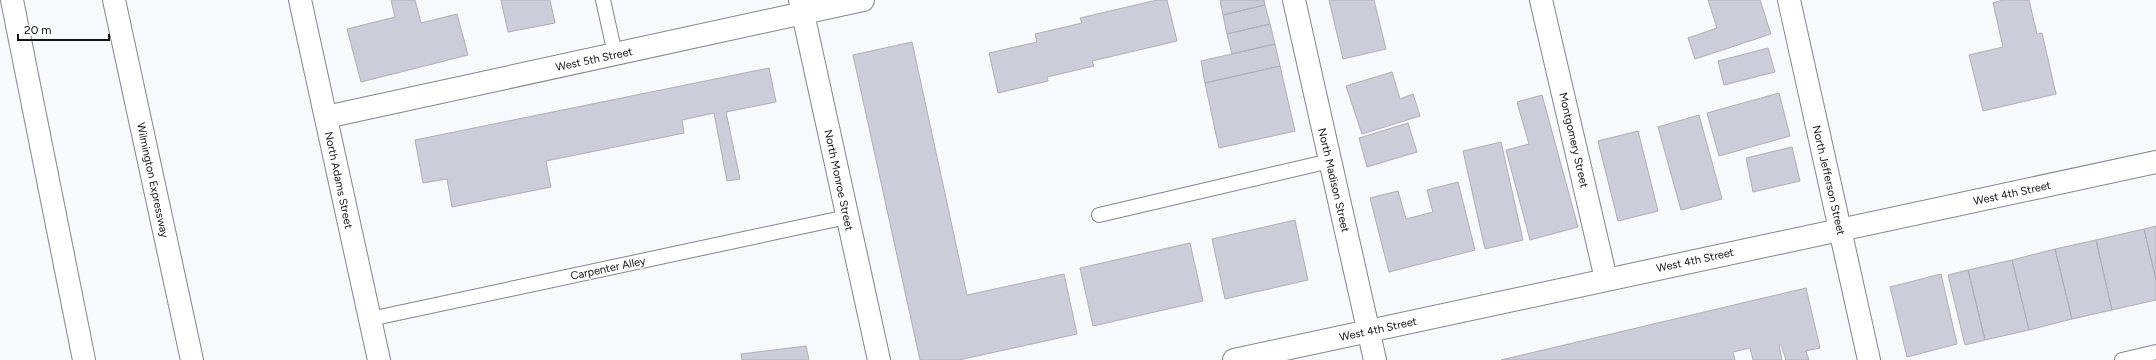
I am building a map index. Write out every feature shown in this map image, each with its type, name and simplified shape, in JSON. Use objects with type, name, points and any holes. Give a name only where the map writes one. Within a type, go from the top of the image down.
[{"type":"main road","points":[[12,0],[84,360]]},
{"type":"main road","name":"Wilmington Expressway","points":[[114,0],[192,360]]},
{"type":"main road","name":"North Adams Street","points":[[300,0],[379,360]]},
{"type":"main road","name":"West 5th Street","points":[[326,118],[615,54],[802,6],[863,0]]},
{"type":"main road","name":"North Madison Street","points":[[1294,0],[1375,360]]},
{"type":"main road","name":"Montgomery Street","points":[[1542,0],[1606,279]]},
{"type":"main road","name":"North Jefferson Street","points":[[1789,0],[1869,360]]},
{"type":"main road","name":"North Monroe Street","points":[[802,6],[846,217],[878,360]]},
{"type":"main road","name":"West 4th Street","points":[[1234,360],[2156,162]]},
{"type":"lane","points":[[603,0],[615,54]]},
{"type":"lane","points":[[1099,215],[1330,161]]},
{"type":"lane","name":"Carpenter Alley","points":[[370,319],[846,217]]},
{"type":"lane","points":[[2122,360],[2156,352]]},
{"type":"building","points":[[391,0],[415,0],[421,23],[457,14],[468,55],[361,82],[347,29],[395,17]]},
{"type":"building","points":[[501,0],[550,0],[555,23],[508,32]]},
{"type":"building","points":[[1157,0],[1167,0],[1177,41],[1092,61],[1094,66],[1047,77],[1048,81],[998,93],[989,53],[1037,42],[1035,34],[1082,23],[1080,18]]},
{"type":"building","points":[[1220,0],[1264,0],[1265,5],[1223,15]]},
{"type":"building","points":[[1329,0],[1374,0],[1386,49],[1343,59]]},
{"type":"building","points":[[1708,0],[1760,0],[1771,34],[1695,59],[1688,38],[1717,28]]},
{"type":"building","points":[[2003,0],[2029,0],[2037,34],[2042,33],[2056,94],[1983,111],[1969,55],[2003,47],[1993,3]]},
{"type":"building","points":[[1265,5],[1270,24],[1227,34],[1223,15]]},
{"type":"building","points":[[1270,24],[1275,44],[1232,54],[1227,34]]},
{"type":"building","points":[[912,42],[967,295],[1064,274],[1077,334],[959,360],[920,360],[853,55]]},
{"type":"building","points":[[1275,44],[1280,66],[1205,83],[1201,61]]},
{"type":"building","points":[[1768,48],[1775,72],[1724,85],[1718,61]]},
{"type":"building","points":[[1280,66],[1295,131],[1219,148],[1205,83]]},
{"type":"building","points":[[769,68],[776,102],[726,112],[740,179],[727,181],[714,113],[682,120],[684,133],[546,161],[551,187],[452,207],[447,179],[423,183],[415,140]]},
{"type":"building","points":[[1392,72],[1400,99],[1413,94],[1420,116],[1362,134],[1346,86]]},
{"type":"building","points":[[1779,93],[1790,136],[1719,156],[1707,113]]},
{"type":"building","points":[[1542,95],[1578,227],[1530,240],[1506,150],[1529,144],[1517,102]]},
{"type":"building","points":[[1699,115],[1722,199],[1681,210],[1658,127]]},
{"type":"building","points":[[1408,123],[1417,152],[1367,167],[1359,138]]},
{"type":"building","points":[[1638,131],[1658,211],[1618,221],[1598,141]]},
{"type":"building","points":[[1501,142],[1523,240],[1485,249],[1463,151]]},
{"type":"building","points":[[1792,147],[1800,181],[1753,192],[1746,158]]},
{"type":"building","points":[[1458,182],[1475,250],[1389,272],[1370,198],[1398,191],[1406,219],[1433,212],[1427,190]]},
{"type":"building","points":[[1295,220],[1308,280],[1225,299],[1212,239]]},
{"type":"building","points":[[2156,226],[2156,280],[2144,229]]},
{"type":"building","points":[[2144,229],[2156,280],[2156,300],[2112,310],[2096,240]]},
{"type":"building","points":[[2096,240],[2112,310],[2072,319],[2055,249]]},
{"type":"building","points":[[1190,243],[1203,301],[1093,326],[1080,268]]},
{"type":"building","points":[[2055,249],[2072,319],[2029,330],[2012,260]]},
{"type":"building","points":[[2012,260],[2029,330],[1985,340],[1968,270]]},
{"type":"building","points":[[1968,270],[1985,340],[1965,345],[1948,275]]},
{"type":"building","points":[[1941,274],[1957,344],[1907,357],[1890,287]]},
{"type":"building","points":[[1806,288],[1820,348],[1806,351],[1809,360],[1786,360],[1781,345],[1779,345],[1782,360],[1753,360],[1750,348],[1733,352],[1735,360],[1501,360]]},
{"type":"building","points":[[806,346],[809,360],[742,360],[741,354]]}]
